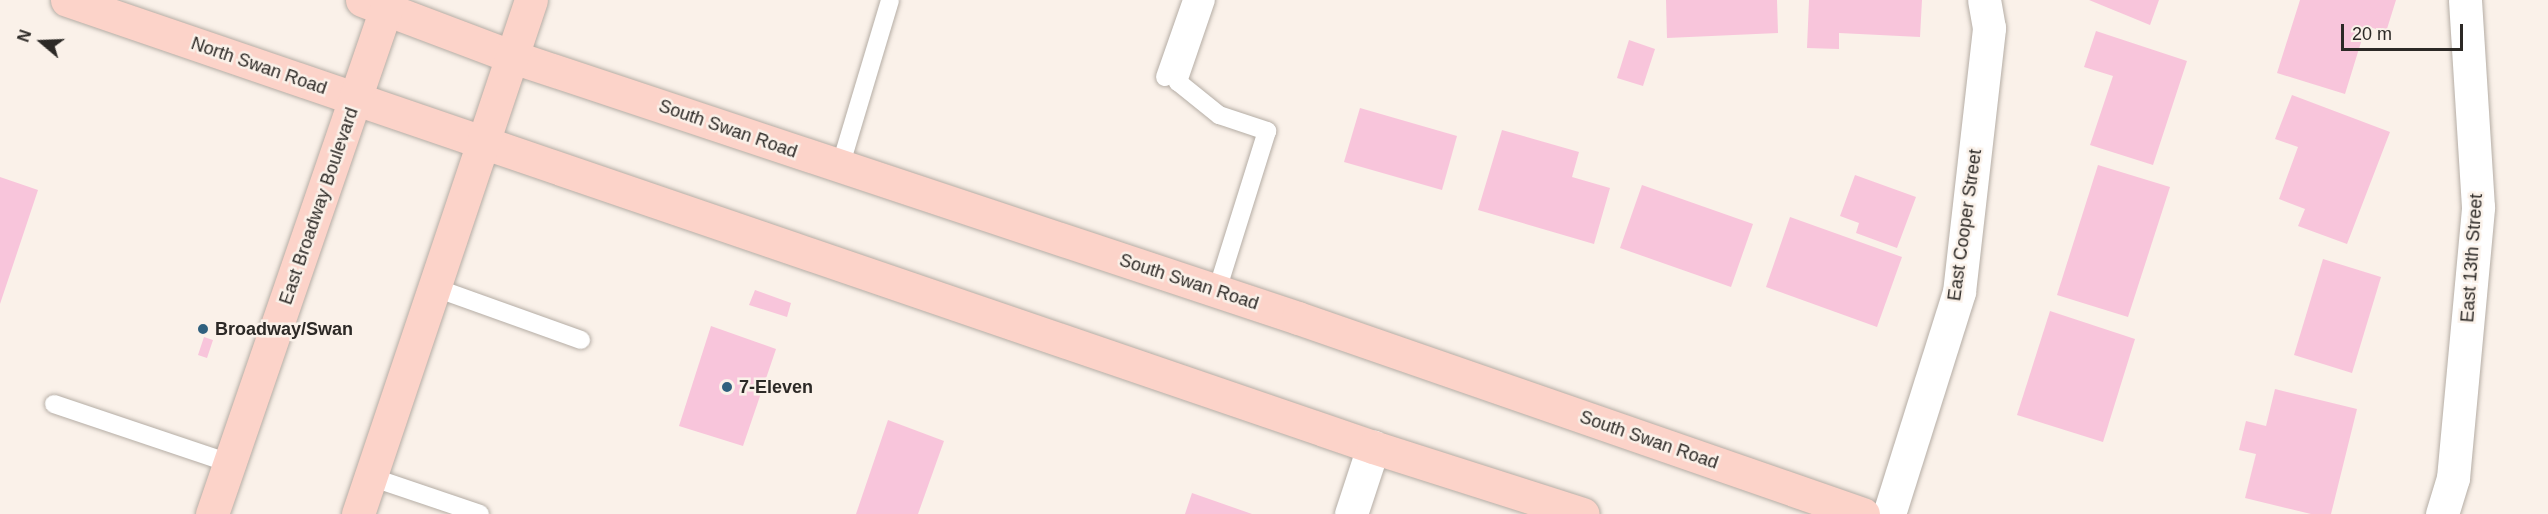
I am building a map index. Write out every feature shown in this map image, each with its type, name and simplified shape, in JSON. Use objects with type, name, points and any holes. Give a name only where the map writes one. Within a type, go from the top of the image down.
[{"type":"main road","name":"North Swan Road","points":[[67,0],[485,145]]},
{"type":"main road","points":[[358,514],[485,145],[531,0]]},
{"type":"main road","name":"East Broadway Boulevard","points":[[212,514],[356,99],[379,3]]},
{"type":"main road","points":[[379,3],[513,57]]},
{"type":"main road","name":"South Swan Road","points":[[513,57],[1217,291],[1863,514]]},
{"type":"main road","points":[[485,145],[1373,447],[1583,514]]},
{"type":"street","name":"East Cooper Street","points":[[1889,514],[1959,292],[1989,28],[1984,0]]},
{"type":"street","name":"East 13th Street","points":[[2442,514],[2453,478],[2478,207],[2465,0]]},
{"type":"street","points":[[1351,514],[1373,447]]},
{"type":"lane","points":[[840,167],[890,0]]},
{"type":"lane","points":[[1172,80],[1192,0]]},
{"type":"lane","points":[[1172,80],[1206,0]]},
{"type":"lane","points":[[1172,80],[1219,115],[1267,131],[1217,291]]},
{"type":"lane","points":[[436,288],[581,340]]},
{"type":"lane","points":[[54,404],[230,463]]},
{"type":"lane","points":[[371,477],[480,514]]},
{"type":"building","points":[[1666,0],[1777,0],[1778,33],[1667,38]]},
{"type":"building","points":[[1809,0],[1922,0],[1920,37],[1839,33],[1839,49],[1807,48]]},
{"type":"building","points":[[2089,0],[2159,0],[2150,25]]},
{"type":"building","points":[[2300,0],[2396,0],[2386,32],[2366,26],[2345,94],[2277,73]]},
{"type":"building","points":[[2096,31],[2187,61],[2153,165],[2090,145],[2113,76],[2084,67]]},
{"type":"building","points":[[1629,40],[1655,49],[1643,86],[1617,78]]},
{"type":"building","points":[[2292,95],[2390,132],[2347,244],[2298,226],[2305,209],[2279,199],[2298,147],[2275,139]]},
{"type":"building","points":[[1360,108],[1457,136],[1442,190],[1344,162]]},
{"type":"building","points":[[1502,130],[1579,152],[1572,177],[1610,188],[1594,244],[1478,210]]},
{"type":"building","points":[[2098,165],[2170,187],[2128,317],[2057,295]]},
{"type":"building","points":[[1855,175],[1916,197],[1897,248],[1856,233],[1859,223],[1840,216]]},
{"type":"building","points":[[0,177],[38,190],[0,304]]},
{"type":"building","points":[[1642,185],[1753,224],[1731,287],[1620,248]]},
{"type":"building","points":[[1790,217],[1902,257],[1877,327],[1766,287]]},
{"type":"building","points":[[2323,259],[2381,277],[2352,373],[2294,355]]},
{"type":"building","points":[[755,290],[791,303],[787,317],[749,305]]},
{"type":"building","points":[[2050,311],[2135,339],[2103,442],[2017,415]]},
{"type":"building","name":"7-Eleven","points":[[711,326],[776,349],[743,446],[679,426]]},
{"type":"building","points":[[204,337],[213,340],[207,358],[198,355]]},
{"type":"building","points":[[2275,389],[2357,409],[2331,514],[2311,514],[2245,498],[2256,454],[2239,450],[2246,421],[2266,426]]},
{"type":"building","points":[[888,420],[944,441],[918,514],[856,514]]},
{"type":"building","points":[[1192,493],[1252,514],[1185,514]]},
{"type":"place","name":"Broadway/Swan","points":[[203,329]]},
{"type":"place","name":"7-Eleven","points":[[727,387]]}]
